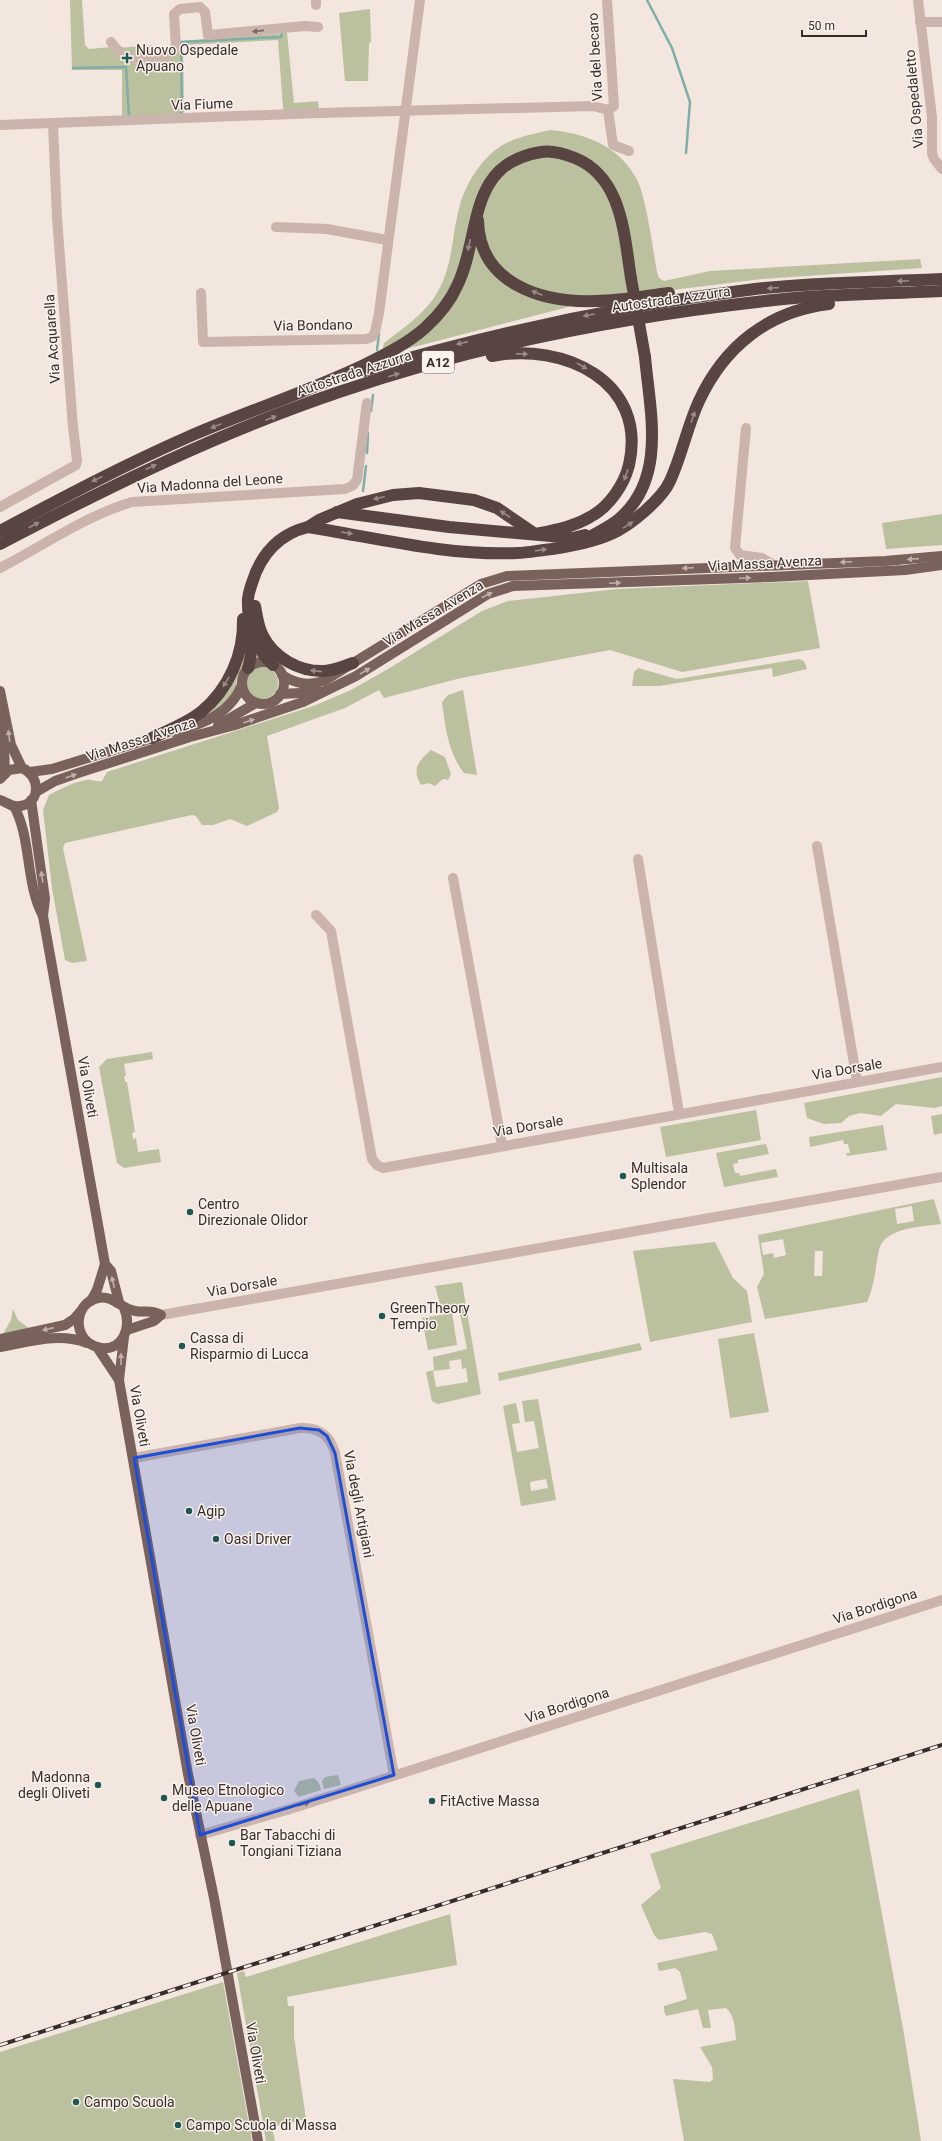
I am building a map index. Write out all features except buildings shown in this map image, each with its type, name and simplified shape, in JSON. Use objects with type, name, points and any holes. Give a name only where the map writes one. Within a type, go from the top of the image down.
[{"type":"highway","points":[[330,381],[394,350],[424,329],[444,308],[460,278],[478,207],[497,173],[510,163],[526,156],[544,152],[566,154],[582,161],[599,173],[612,193],[619,211],[645,357],[653,454],[648,474],[636,500],[619,519],[579,544]]},
{"type":"highway","points":[[478,207],[478,228],[482,249],[493,266],[507,280],[541,296],[563,300],[596,301],[698,290],[756,289]]},
{"type":"highway","name":"A12","points":[[330,381],[446,347],[584,315],[756,289],[942,279]]},
{"type":"highway","name":"A12","points":[[908,293],[942,291]]},
{"type":"highway","points":[[308,527],[446,550],[517,553],[579,544],[611,534],[631,523],[650,506],[670,483],[698,403],[714,373],[731,351],[748,336],[768,323],[810,306],[869,300],[908,293]]},
{"type":"highway","name":"Autostrada Azzurra","points":[[0,544],[99,491],[193,448],[338,392],[445,360],[582,328],[671,313],[776,299],[908,293]]},
{"type":"highway","points":[[248,668],[252,647],[248,601],[258,565],[278,541],[294,531],[308,527],[336,512],[357,504],[393,495],[419,493],[474,500],[497,508],[536,534],[566,528],[592,517],[609,502],[626,477],[633,447],[630,422],[622,400],[602,378],[576,363],[545,354],[504,354],[414,369]]},
{"type":"highway","name":"Autostrada Azzurra","points":[[0,531],[96,480],[188,437],[330,381]]},
{"type":"highway","points":[[336,512],[449,527],[573,538],[600,531]]},
{"type":"highway","points":[[251,588],[257,620],[263,637],[283,658],[292,664],[314,671],[325,672],[353,663]]},
{"type":"highway","points":[[251,588],[252,614],[258,641],[266,657],[274,665]]},
{"type":"highway","points":[[152,738],[185,722],[202,711],[219,694],[229,678],[242,646],[243,604],[251,588]]},
{"type":"main road","name":"Via Massa Avenza","points":[[282,675],[298,683],[315,684],[332,677],[481,584],[507,576],[774,565],[942,556]]},
{"type":"main road","name":"Via Massa Avenza","points":[[14,806],[20,806],[55,781],[190,737],[283,709],[330,690],[381,661],[488,594],[513,586],[771,577],[905,570],[942,565]]},
{"type":"main road","points":[[190,737],[226,721],[256,703],[271,702],[280,694],[283,688],[282,675],[274,665],[260,662],[248,668],[244,674],[242,685],[245,694],[256,703]]},
{"type":"main road","name":"Via Massa Avenza","points":[[2,776],[15,768],[26,770],[52,769],[182,730],[215,718],[228,708],[237,697],[242,685]]},
{"type":"main road","points":[[280,694],[330,690]]},
{"type":"main road","points":[[0,691],[11,745],[26,770],[36,781],[34,796]]},
{"type":"main road","points":[[2,702],[0,727],[5,766],[2,776]]},
{"type":"main road","name":"Via Oliveti","points":[[34,796],[45,899],[43,916]]},
{"type":"main road","points":[[1,799],[14,806]]},
{"type":"main road","name":"Via Oliveti","points":[[14,806],[24,833],[36,902],[43,916],[105,1264],[97,1290],[91,1301]]},
{"type":"main road","name":"Via Oliveti","points":[[105,1264],[111,1271],[121,1305]]},
{"type":"main road","points":[[0,1339],[65,1325],[74,1319],[91,1301],[105,1297],[121,1305],[129,1322],[126,1334],[113,1346],[94,1346],[74,1338],[58,1337],[0,1347]]},
{"type":"main road","name":"Via Dorsale","points":[[121,1305],[135,1312],[153,1310],[161,1314],[154,1321],[126,1334]]},
{"type":"main road","points":[[81,1310],[78,1326],[80,1333],[94,1346]]},
{"type":"main road","name":"Via Oliveti","points":[[119,1380],[122,1370],[120,1359],[126,1334]]},
{"type":"main road","name":"Via Oliveti","points":[[94,1346],[119,1380],[200,1835],[214,1898],[258,2141]]},
{"type":"street","name":"Via Bondano","points":[[201,293],[204,342],[366,339],[372,337],[375,332],[420,0]]},
{"type":"street","name":"Via del becaro","points":[[607,0],[614,106],[608,110]]},
{"type":"street","name":"Via Ospedaletto","points":[[918,0],[932,118],[932,153],[934,159],[942,169]]},
{"type":"street","points":[[111,42],[124,57],[130,60],[167,56],[176,48],[174,14],[180,9],[200,7],[205,12],[208,35],[210,36],[301,26],[318,27]]},
{"type":"street","points":[[920,22],[942,22]]},
{"type":"street","name":"Via Fiume","points":[[0,125],[592,106],[608,110]]},
{"type":"street","points":[[608,110],[613,145],[629,150]]},
{"type":"street","name":"Via Acquarella","points":[[0,507],[76,465],[77,460],[73,427],[57,218],[53,124]]},
{"type":"street","points":[[276,227],[327,230],[387,240]]},
{"type":"street","name":"Via Madonna del Leone","points":[[0,568],[79,525],[116,507],[132,502],[345,489],[352,486],[357,480],[367,403]]},
{"type":"street","points":[[746,428],[735,548],[740,555],[762,558],[774,565]]},
{"type":"street","points":[[816,846],[857,1081]]},
{"type":"street","points":[[638,859],[679,1113]]},
{"type":"street","points":[[453,878],[502,1145]]},
{"type":"street","name":"Via Dorsale","points":[[316,915],[330,931],[372,1159],[377,1165],[383,1168],[679,1113],[942,1067]]},
{"type":"street","name":"Via Dorsale","points":[[161,1314],[942,1177]]},
{"type":"street","name":"Via degli Artigiani","points":[[134,1458],[300,1428],[310,1427],[320,1430],[327,1436],[333,1444],[335,1453],[394,1775]]},
{"type":"street","name":"Via Bordigona","points":[[200,1835],[290,1809],[942,1600]]},
{"type":"highlighted area","points":[[300,1428],[319,1430],[327,1436],[335,1453],[394,1775],[200,1835],[134,1458]]},
{"type":"green space","points":[[70,0],[82,0],[85,45],[89,49],[111,47],[115,52],[163,60],[180,41],[287,33],[294,103],[318,101],[319,109],[284,110],[278,40],[183,45],[184,111],[181,116],[122,119],[122,70],[72,70]]},
{"type":"green space","points":[[370,9],[371,42],[369,43],[368,81],[345,81],[339,13]]},
{"type":"green space","points":[[152,45],[152,52],[149,56],[138,58],[118,48]]},
{"type":"green space","points":[[550,130],[575,134],[598,142],[619,156],[628,165],[639,184],[643,195],[657,272],[659,278],[664,281],[710,271],[920,259],[922,268],[762,279],[640,294],[626,217],[620,198],[611,181],[599,167],[584,156],[574,151],[564,149],[556,150],[498,166],[466,254],[456,277],[444,297],[431,316],[416,331],[382,352],[384,343],[420,314],[437,293],[446,271],[452,250],[460,205],[466,188],[481,164],[494,151],[512,140]]},
{"type":"green space","points":[[548,156],[572,162],[590,173],[603,188],[612,206],[618,227],[628,294],[565,297],[519,284],[494,262],[482,231],[482,216],[488,196],[496,181],[519,164],[532,158]]},
{"type":"green space","points":[[474,239],[496,274],[511,288],[519,293],[536,299],[572,306],[406,349],[405,348],[430,328]]},
{"type":"green space","points":[[942,514],[942,545],[886,549],[882,523]]},
{"type":"green space","points":[[808,581],[820,648],[682,672],[610,650],[461,678],[384,698],[379,690],[345,708],[267,736],[279,808],[277,812],[247,826],[230,819],[213,825],[202,825],[196,816],[192,815],[65,843],[63,848],[87,961],[72,963],[65,960],[52,888],[43,810],[49,795],[58,790],[81,781],[102,781],[107,772],[316,705],[351,690],[482,611],[508,601],[617,589]]},
{"type":"green space","points":[[248,646],[243,666],[237,677],[236,689],[226,704],[203,718]]},
{"type":"green space","points":[[799,659],[804,661],[807,669],[773,677],[772,668],[659,686],[632,686],[634,672],[638,668],[677,679]]},
{"type":"green space","points":[[262,667],[273,672],[278,683],[273,694],[262,699],[251,694],[246,683],[251,672]]},
{"type":"green space","points":[[463,690],[477,775],[464,773],[454,757],[444,720],[442,702],[448,695]]},
{"type":"green space","points":[[431,750],[445,757],[451,774],[448,780],[443,779],[435,786],[428,783],[421,785],[417,774],[418,765]]},
{"type":"green space","points":[[152,1052],[153,1059],[124,1064],[126,1076],[124,1076],[125,1082],[127,1082],[135,1132],[132,1133],[133,1139],[136,1138],[138,1152],[159,1149],[161,1162],[124,1168],[117,1163],[99,1067],[107,1059]]},
{"type":"green space","points":[[942,1077],[942,1106],[935,1108],[896,1104],[881,1116],[860,1113],[849,1116],[841,1123],[824,1124],[807,1118],[804,1103]]},
{"type":"green space","points":[[756,1110],[761,1140],[666,1157],[660,1127]]},
{"type":"green space","points":[[942,1114],[942,1133],[934,1135],[931,1116]]},
{"type":"green space","points":[[883,1125],[887,1150],[847,1156],[846,1153],[850,1153],[848,1144],[844,1144],[843,1140],[810,1147],[809,1137]]},
{"type":"green space","points":[[766,1144],[769,1154],[738,1160],[738,1163],[733,1164],[735,1173],[739,1173],[740,1176],[776,1169],[778,1177],[724,1187],[716,1153]]},
{"type":"green space","points":[[934,1199],[941,1224],[914,1227],[896,1232],[882,1242],[879,1250],[872,1289],[867,1302],[765,1319],[757,1287],[764,1274],[758,1235]],"holes":[[[912,1206],[914,1221],[897,1224],[895,1209]],[[783,1239],[786,1255],[774,1258],[773,1253],[763,1255],[761,1243]],[[815,1251],[823,1251],[822,1276],[814,1276]]]},
{"type":"green space","points":[[715,1242],[733,1278],[747,1291],[752,1322],[650,1342],[633,1251]]},
{"type":"green space","points":[[462,1282],[481,1394],[438,1404],[432,1401],[426,1372],[434,1370],[433,1357],[467,1349],[461,1318],[457,1308],[440,1304],[435,1286]],"holes":[[[461,1359],[462,1369],[466,1368],[468,1382],[436,1387],[433,1371],[450,1369],[449,1361]]]},
{"type":"green space","points":[[13,1309],[18,1320],[29,1328],[3,1334],[11,1320]]},
{"type":"green space","points":[[452,1313],[457,1345],[428,1350],[422,1318]]},
{"type":"green space","points":[[754,1333],[769,1412],[730,1418],[718,1339]]},
{"type":"green space","points":[[640,1343],[642,1350],[499,1381],[498,1373]]},
{"type":"green space","points":[[538,1399],[556,1500],[521,1506],[503,1406],[516,1403],[520,1423],[512,1424],[517,1452],[539,1448],[534,1421],[525,1422],[522,1401]],"holes":[[[546,1479],[548,1488],[531,1491],[530,1482]]]},
{"type":"green space","points":[[338,1775],[341,1785],[324,1789],[322,1781],[325,1777]]},
{"type":"green space","points":[[314,1778],[319,1783],[321,1790],[299,1797],[294,1791],[299,1781]]},
{"type":"green space","points":[[859,1789],[904,2034],[921,2141],[684,2141],[673,2079],[710,2082],[713,2079],[712,2067],[700,2047],[736,2040],[735,2027],[733,2019],[726,2008],[708,2010],[711,2028],[703,2028],[698,2009],[666,2016],[664,2006],[687,1999],[680,1972],[675,1968],[659,1971],[657,1963],[718,1950],[712,1934],[705,1932],[659,1940],[654,1935],[641,1905],[661,1888],[650,1854]]},
{"type":"green space","points":[[450,1914],[457,1965],[287,1997],[288,2006],[294,2006],[294,2037],[306,2119],[272,2127],[275,2141],[266,2141],[237,1973],[244,1971],[246,1977]]},
{"type":"green space","points":[[223,1982],[252,2141],[0,2141],[0,2052]]},
{"type":"waterway","points":[[647,0],[672,48],[690,102],[686,153]]},
{"type":"waterway","points":[[180,114],[182,112],[181,42],[281,37],[282,33]]},
{"type":"waterway","points":[[73,68],[126,67],[129,116]]},
{"type":"waterway","points":[[377,350],[379,333]]},
{"type":"waterway","points":[[371,411],[373,395]]},
{"type":"waterway","points":[[367,453],[368,433]]},
{"type":"waterway","points":[[363,491],[366,466]]},
{"type":"railway","points":[[0,2045],[942,1745]]},
{"type":"place","name":"Nuovo Ospedale Apuano","points":[[127,58]]},
{"type":"place","name":"Multisala Splendor","points":[[623,1176]]},
{"type":"place","name":"Centro Direzionale Olidor","points":[[190,1212]]},
{"type":"place","name":"GreenTheory Tempio","points":[[382,1316]]},
{"type":"place","name":"Cassa di Risparmio di Lucca","points":[[182,1346]]},
{"type":"place","name":"Agip","points":[[189,1511]]},
{"type":"place","name":"Oasi Driver","points":[[216,1539]]},
{"type":"place","name":"Madonna degli Oliveti","points":[[98,1785]]},
{"type":"place","name":"Museo Etnologico delle Apuane","points":[[164,1798]]},
{"type":"place","name":"FitActive Massa","points":[[432,1801]]},
{"type":"place","name":"Bar Tabacchi di Tongiani Tiziana","points":[[232,1843]]},
{"type":"place","name":"Campo Scuola","points":[[76,2102]]},
{"type":"place","name":"Campo Scuola di Massa","points":[[178,2125]]}]
